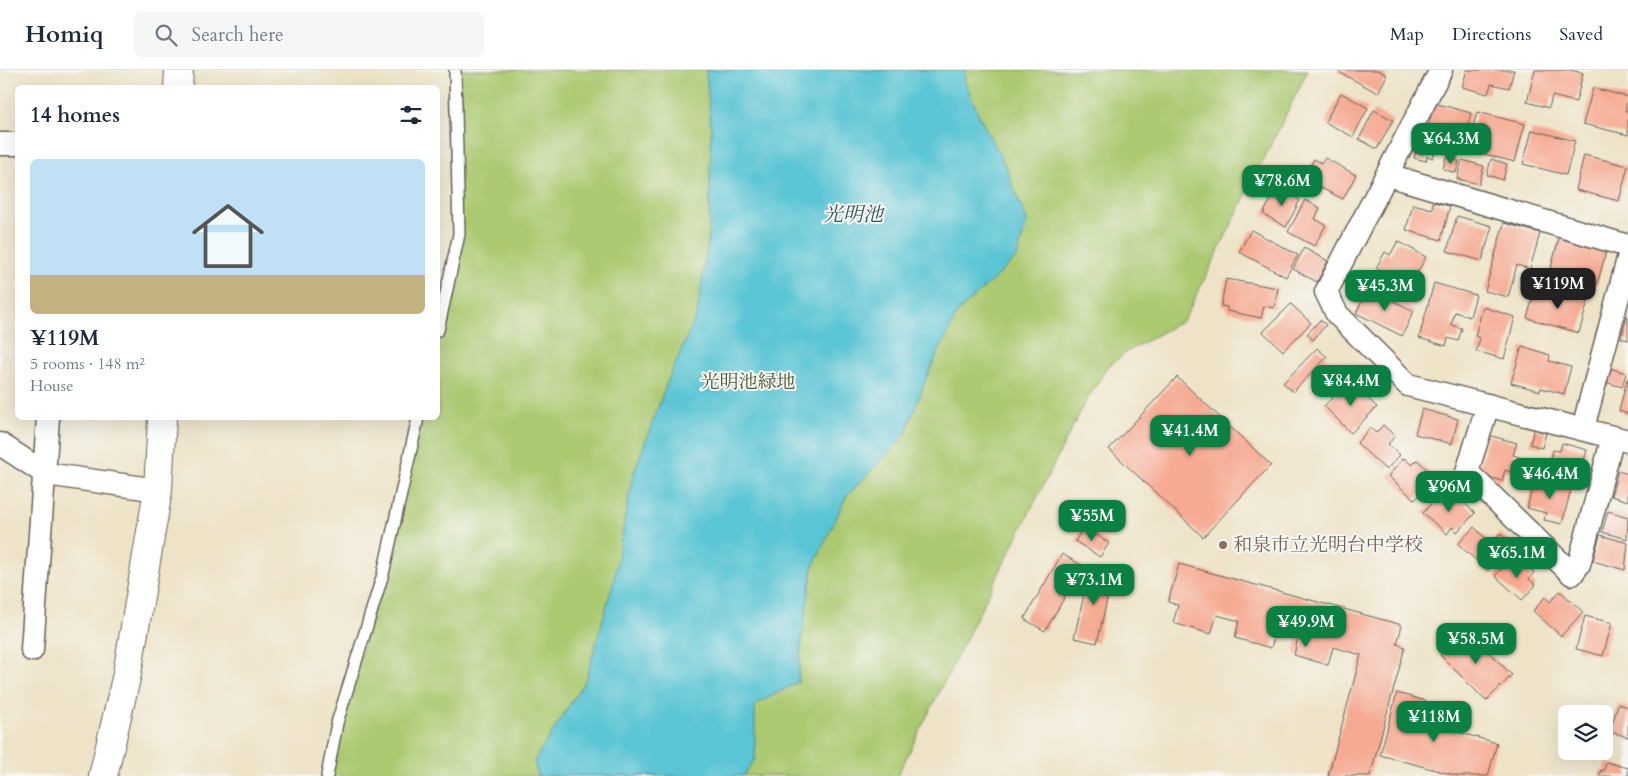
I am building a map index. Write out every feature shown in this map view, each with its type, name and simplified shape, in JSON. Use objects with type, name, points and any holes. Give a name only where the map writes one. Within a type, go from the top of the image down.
[{"type":"street","points":[[178,85],[179,70]]},
{"type":"street","points":[[1441,70],[1326,292],[1337,314],[1408,385],[1583,428],[1620,439],[1580,564],[1572,574],[1467,472],[1488,405]]},
{"type":"street","points":[[0,144],[15,144]]},
{"type":"street","points":[[1388,175],[1628,246]]},
{"type":"street","points":[[1583,428],[1628,259]]},
{"type":"street","points":[[32,650],[46,474],[48,420]]},
{"type":"street","points":[[103,776],[127,674],[158,490],[162,420]]},
{"type":"street","points":[[0,444],[46,474],[158,490]]},
{"type":"lane","points":[[440,321],[459,234],[455,70]]},
{"type":"lane","points":[[328,776],[336,723],[383,574],[418,420]]},
{"type":"green space","name":"光明池緑地","points":[[455,70],[1308,70],[1184,320],[1128,351],[1107,367],[1082,408],[897,776],[327,776],[383,574],[418,420],[440,420],[440,321],[459,234]]},
{"type":"water","name":"光明池","points":[[706,70],[964,70],[965,82],[980,118],[1003,161],[1027,221],[1017,257],[958,312],[927,376],[905,435],[846,497],[813,567],[802,636],[798,682],[755,705],[755,759],[743,776],[538,776],[534,761],[586,679],[614,580],[632,478],[667,383],[697,314],[709,235],[711,132]]},
{"type":"building","points":[[1335,70],[1378,70],[1387,75],[1378,93]]},
{"type":"building","points":[[1467,70],[1514,70],[1509,88],[1491,84],[1488,94],[1462,87]]},
{"type":"building","points":[[1535,70],[1570,70],[1583,73],[1576,102],[1552,96],[1549,108],[1527,102]]},
{"type":"building","points":[[1593,88],[1628,97],[1625,111],[1628,111],[1628,135],[1583,124]]},
{"type":"building","points":[[1341,93],[1368,108],[1353,137],[1325,122]]},
{"type":"building","points":[[1434,103],[1471,113],[1463,143],[1427,134]]},
{"type":"building","points":[[1374,110],[1393,120],[1377,149],[1359,139]]},
{"type":"building","points":[[1477,112],[1525,124],[1515,162],[1467,150]]},
{"type":"building","points":[[1532,130],[1575,141],[1566,175],[1523,164]]},
{"type":"building","points":[[1419,138],[1437,142],[1433,158],[1427,156],[1426,161],[1414,158]]},
{"type":"building","points":[[1584,155],[1628,166],[1619,201],[1576,190]]},
{"type":"building","points":[[1446,157],[1459,161],[1456,173],[1443,169]]},
{"type":"building","points":[[1325,158],[1356,175],[1343,199],[1303,179],[1314,159],[1322,163]]},
{"type":"building","points":[[1491,159],[1507,164],[1503,180],[1487,175]]},
{"type":"building","points":[[1462,160],[1484,166],[1479,184],[1457,179]]},
{"type":"building","points":[[1277,188],[1300,200],[1286,227],[1263,214]]},
{"type":"building","points":[[1305,200],[1320,208],[1315,219],[1326,225],[1314,246],[1288,232]]},
{"type":"building","points":[[1433,202],[1450,206],[1441,240],[1406,230],[1413,204],[1432,209]]},
{"type":"building","points":[[1457,216],[1492,226],[1482,261],[1447,251]]},
{"type":"building","points":[[1504,223],[1540,233],[1530,269],[1517,265],[1508,297],[1485,291]]},
{"type":"building","points":[[1251,230],[1298,255],[1286,277],[1239,252]]},
{"type":"building","points":[[1559,238],[1606,252],[1597,285],[1550,271]]},
{"type":"building","points":[[1398,241],[1426,257],[1409,287],[1376,268],[1385,252],[1390,255]]},
{"type":"building","points":[[1304,248],[1328,261],[1317,282],[1293,269]]},
{"type":"building","points":[[1226,279],[1278,288],[1274,308],[1264,306],[1261,318],[1227,311],[1227,307],[1221,306]]},
{"type":"building","points":[[1434,283],[1476,295],[1470,317],[1455,312],[1451,325],[1462,328],[1458,341],[1448,338],[1446,346],[1419,338]]},
{"type":"building","points":[[1536,286],[1588,301],[1579,333],[1527,318]]},
{"type":"building","points":[[1368,289],[1414,311],[1402,336],[1356,313]]},
{"type":"building","points":[[1291,304],[1311,323],[1283,351],[1263,332]]},
{"type":"building","points":[[1483,307],[1515,317],[1504,359],[1476,351],[1480,338],[1475,336]]},
{"type":"building","points":[[1628,316],[1628,340],[1621,338]]},
{"type":"building","points":[[1320,320],[1326,325],[1313,340],[1307,334]]},
{"type":"building","points":[[1522,346],[1550,355],[1549,361],[1571,367],[1564,394],[1541,388],[1540,391],[1511,383]]},
{"type":"building","points":[[1317,348],[1327,357],[1293,392],[1283,383]]},
{"type":"building","points":[[1609,368],[1626,373],[1622,387],[1605,382]]},
{"type":"building","points":[[1177,377],[1271,465],[1203,537],[1109,449]]},
{"type":"building","points":[[1628,379],[1628,414],[1619,411]]},
{"type":"building","points":[[1350,381],[1377,407],[1351,433],[1324,406]]},
{"type":"building","points":[[1422,409],[1458,419],[1452,444],[1415,434]]},
{"type":"building","points":[[1383,425],[1395,436],[1388,444],[1400,455],[1386,470],[1357,443],[1370,428],[1376,433]]},
{"type":"building","points":[[1534,429],[1546,433],[1542,448],[1530,444]]},
{"type":"building","points":[[1488,435],[1517,443],[1513,455],[1522,458],[1517,474],[1505,470],[1502,481],[1478,474]]},
{"type":"building","points":[[1562,443],[1587,450],[1580,474],[1549,466],[1553,450],[1560,451]]},
{"type":"building","points":[[1404,458],[1412,465],[1417,460],[1432,474],[1428,480],[1432,482],[1415,500],[1388,476]]},
{"type":"building","points":[[1618,471],[1628,474],[1628,501],[1611,496]]},
{"type":"building","points":[[1535,479],[1571,489],[1562,524],[1544,520],[1546,513],[1527,508]]},
{"type":"building","points":[[1452,492],[1475,513],[1457,532],[1452,527],[1447,534],[1423,513],[1439,495],[1444,501]]},
{"type":"building","points":[[1608,511],[1628,517],[1627,539],[1602,532]]},
{"type":"building","points":[[1084,527],[1109,543],[1100,557],[1075,541]]},
{"type":"building","points":[[1474,527],[1491,543],[1500,533],[1512,544],[1488,571],[1458,544]]},
{"type":"building","points":[[1600,535],[1628,543],[1625,570],[1593,561]]},
{"type":"building","points":[[1062,554],[1083,566],[1045,631],[1024,619]]},
{"type":"building","points":[[1509,560],[1517,568],[1522,562],[1534,572],[1529,579],[1536,585],[1522,600],[1495,576]]},
{"type":"building","points":[[1179,564],[1402,625],[1397,644],[1405,647],[1370,776],[1328,776],[1361,655],[1333,647],[1328,665],[1294,655],[1298,637],[1276,631],[1271,648],[1235,638],[1239,621],[1217,615],[1211,634],[1173,623],[1178,605],[1168,602]]},
{"type":"building","points":[[1090,569],[1113,574],[1097,643],[1074,638]]},
{"type":"building","points":[[1560,591],[1583,612],[1561,636],[1533,611],[1545,597],[1550,602]]},
{"type":"building","points":[[1585,616],[1612,623],[1603,656],[1576,649]]},
{"type":"building","points":[[1465,629],[1512,675],[1486,701],[1440,655]]},
{"type":"building","points":[[1397,693],[1426,701],[1421,722],[1497,743],[1488,776],[1458,776],[1380,755]]},
{"type":"building","points":[[1618,704],[1628,707],[1628,737],[1613,733],[1613,722]]},
{"type":"building","points":[[1606,762],[1628,768],[1628,776],[1599,776],[1601,770],[1604,771]]},
{"type":"place","name":"和泉市立光明台中学校","points":[[1223,545]]}]
